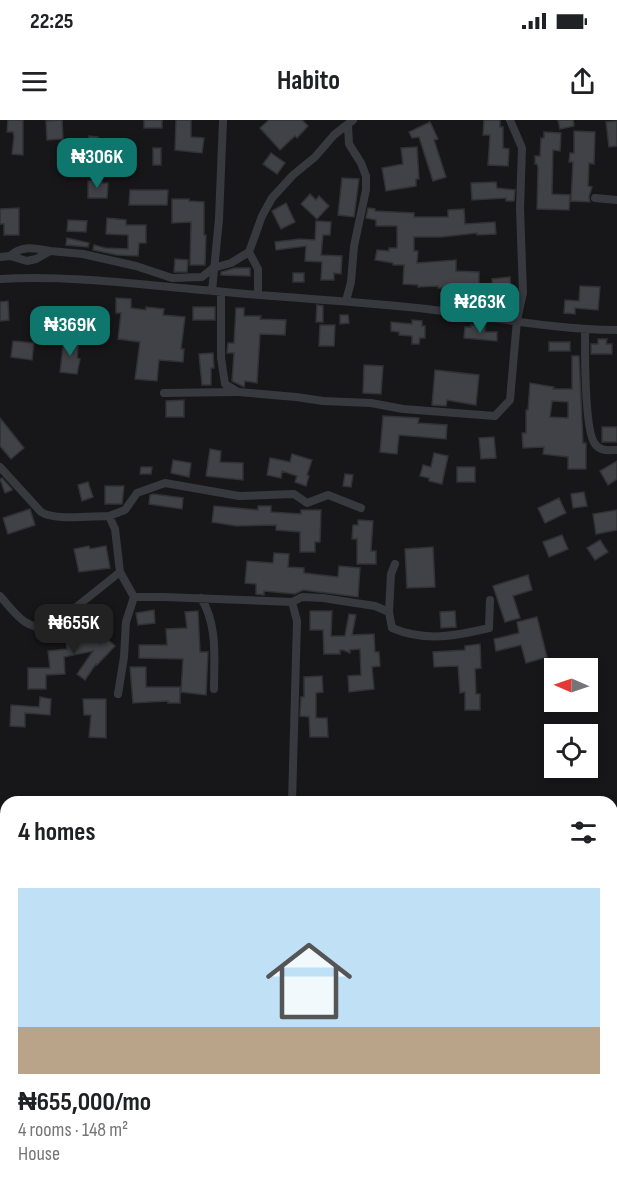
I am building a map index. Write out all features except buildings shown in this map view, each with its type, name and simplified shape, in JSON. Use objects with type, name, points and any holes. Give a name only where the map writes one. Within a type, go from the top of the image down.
[{"type":"street","points":[[212,291],[219,219],[223,120]]},
{"type":"street","points":[[164,393],[238,392],[495,416],[510,400],[517,320],[523,293],[520,208],[522,148],[510,120]]},
{"type":"street","points":[[346,301],[366,183],[361,163],[349,144],[350,123]]},
{"type":"street","points":[[10,256],[16,250],[32,247],[83,254],[136,266],[172,278],[202,277],[213,268],[231,262],[249,252],[262,216],[272,198],[293,175],[315,158],[334,135],[350,123]]},
{"type":"street","points":[[595,198],[617,200]]},
{"type":"street","points":[[0,257],[10,256],[27,261],[50,251]]},
{"type":"street","points":[[249,252],[258,269],[258,295]]},
{"type":"street","points":[[166,287],[172,278]]},
{"type":"street","points":[[0,279],[81,279],[346,301],[585,330],[617,330]]},
{"type":"street","points":[[221,292],[221,358],[225,384],[238,392]]},
{"type":"street","points":[[585,330],[586,404],[592,439],[595,445],[603,450],[617,450]]},
{"type":"street","points":[[0,467],[47,515],[109,516],[125,510],[136,493],[165,483],[238,496],[294,494],[307,503],[328,495],[361,508]]},
{"type":"street","points":[[109,516],[115,529],[120,572],[134,597],[126,622],[124,657],[118,694]]},
{"type":"street","points":[[395,564],[391,574],[388,612],[392,628],[405,634],[450,637],[489,628],[490,600]]},
{"type":"street","points":[[0,596],[21,619],[31,626],[50,628],[120,572]]},
{"type":"street","points":[[134,597],[292,602],[302,597],[323,598],[375,606],[388,612]]},
{"type":"street","points":[[201,598],[208,609],[215,642],[214,689]]},
{"type":"street","points":[[208,609],[214,599]]},
{"type":"street","points":[[292,602],[297,621],[292,796]]}]
